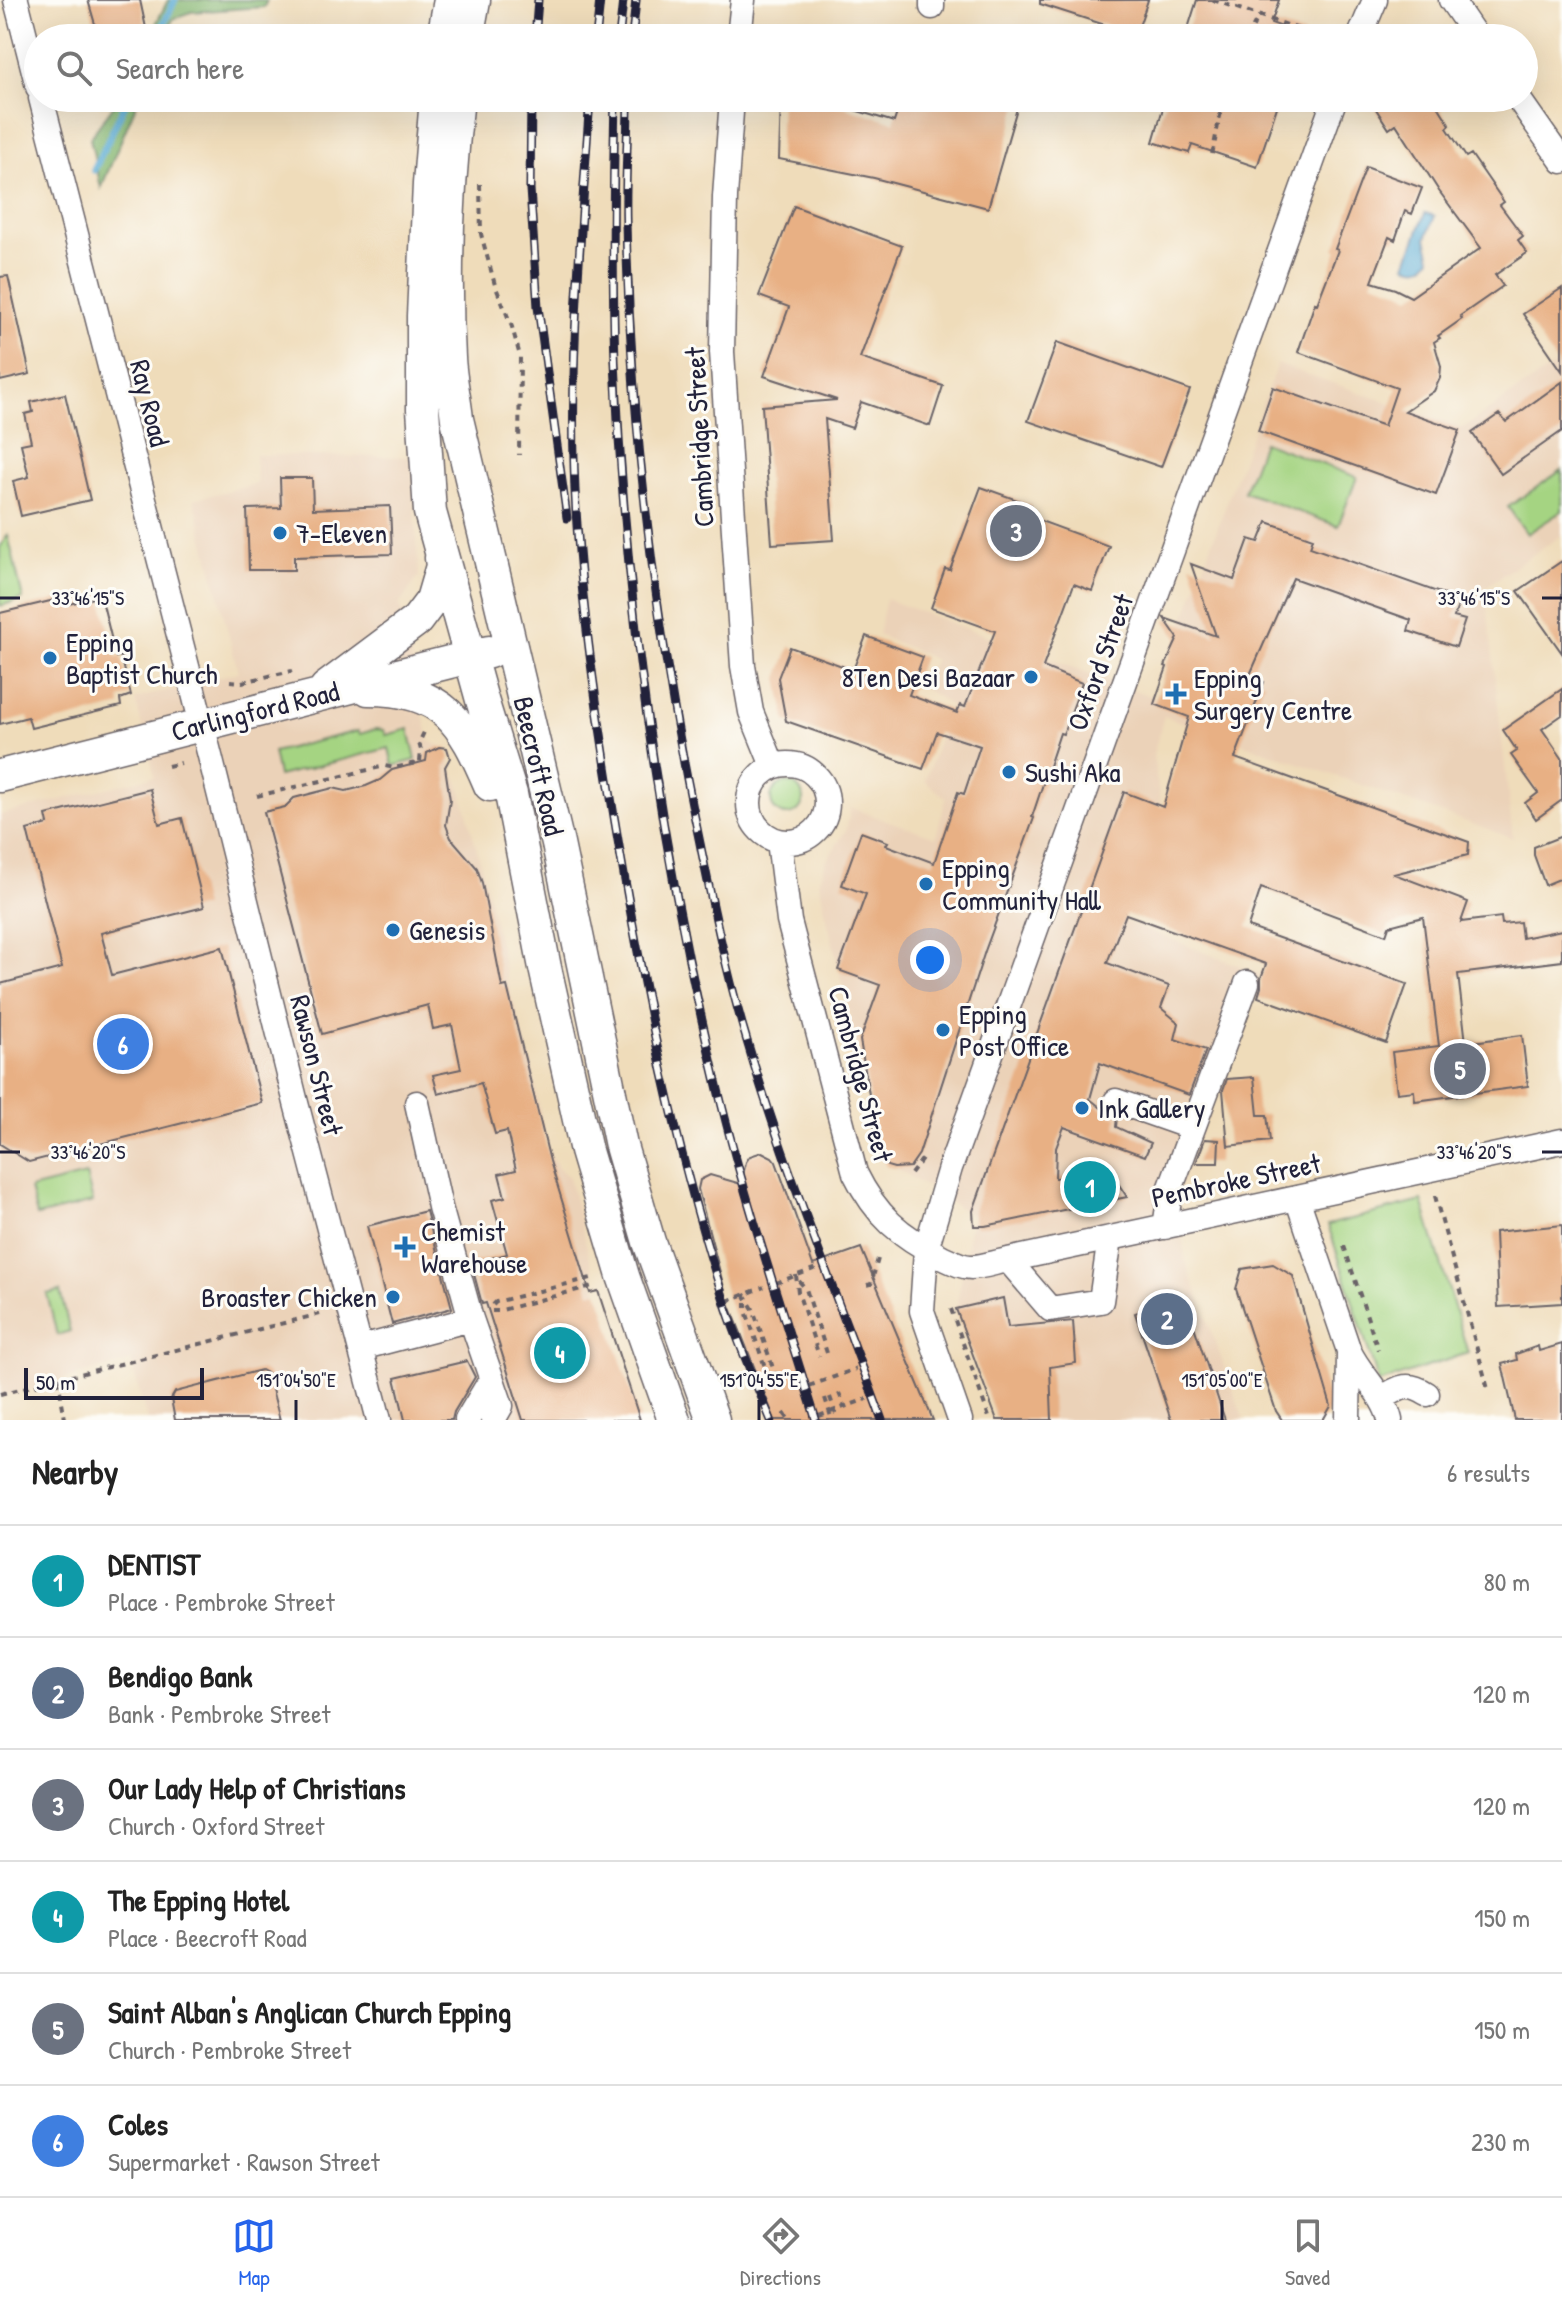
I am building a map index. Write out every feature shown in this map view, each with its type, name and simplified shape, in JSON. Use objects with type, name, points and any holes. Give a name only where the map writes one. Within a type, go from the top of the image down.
[{"type":"main road","points":[[446,24],[450,0]]},
{"type":"main road","points":[[470,24],[474,0]]},
{"type":"main road","name":"Beecroft Road","points":[[435,112],[425,261],[423,409],[430,512],[511,794],[586,1151],[642,1335],[674,1420]]},
{"type":"main road","name":"Beecroft Road","points":[[457,112],[446,292],[449,361],[464,450],[558,844],[621,1146],[649,1242],[713,1420]]},
{"type":"main road","points":[[317,695],[417,620],[432,600],[442,566],[437,538]]},
{"type":"main road","name":"Carlingford Road","points":[[0,776],[511,646]]},
{"type":"main road","points":[[317,695],[363,689],[388,690],[420,697],[447,711],[471,742],[524,865]]},
{"type":"street","points":[[16,0],[24,32]]},
{"type":"street","points":[[740,24],[743,0]]},
{"type":"street","points":[[1365,24],[1375,0]]},
{"type":"street","points":[[1459,4],[1470,24]]},
{"type":"street","name":"Ray Road","points":[[45,112],[200,724]]},
{"type":"street","name":"Cambridge Street","points":[[731,112],[725,197],[722,352],[746,693],[773,766]]},
{"type":"street","name":"Oxford Street","points":[[960,1420],[922,1311],[926,1249],[953,1159],[1330,112]]},
{"type":"street","points":[[1528,112],[1562,161]]},
{"type":"street","name":"Rawson Street","points":[[200,724],[379,1420]]},
{"type":"street","points":[[798,765],[819,778],[828,800],[827,812],[814,833],[791,842],[779,841],[767,837],[751,818],[748,806],[750,794],[754,782],[773,766],[798,765]]},
{"type":"street","name":"Cambridge Street","points":[[779,841],[789,921],[855,1173],[879,1214],[926,1249]]},
{"type":"street","points":[[1165,1227],[1171,1187],[1247,983]]},
{"type":"street","points":[[1116,1101],[1193,1128]]},
{"type":"street","points":[[417,1103],[440,1207],[500,1415]]},
{"type":"street","name":"Pembroke Street","points":[[926,1249],[969,1267],[1562,1141]]},
{"type":"street","points":[[1297,1198],[1349,1351],[1385,1409],[1397,1389],[1407,1386],[1427,1394]]},
{"type":"street","points":[[1008,1260],[1050,1309],[1101,1301],[1110,1238]]},
{"type":"street","points":[[361,1348],[471,1319]]},
{"type":"street","points":[[1348,1420],[1349,1351]]},
{"type":"street","points":[[467,1420],[491,1380]]},
{"type":"path","points":[[1213,0],[1285,24]]},
{"type":"path","points":[[1255,24],[1260,15]]},
{"type":"path","points":[[1212,154],[1220,112]]},
{"type":"path","points":[[480,181],[481,234],[520,356],[519,455]]},
{"type":"path","points":[[230,681],[242,682],[295,670]]},
{"type":"path","points":[[257,796],[385,766],[394,768],[420,762],[419,743],[425,730]]},
{"type":"path","points":[[168,766],[181,763]]},
{"type":"path","points":[[911,1174],[923,1158]]},
{"type":"path","points":[[1435,1196],[1488,1389]]},
{"type":"path","points":[[1344,1246],[1378,1352]]},
{"type":"path","points":[[869,1285],[879,1255]]},
{"type":"path","points":[[776,1283],[797,1278],[819,1267]]},
{"type":"path","points":[[595,1277],[496,1302],[489,1310],[498,1311],[598,1284]]},
{"type":"path","points":[[797,1278],[806,1289],[827,1353]]},
{"type":"path","points":[[797,1278],[798,1292],[819,1356]]},
{"type":"path","points":[[727,1301],[745,1297],[764,1287]]},
{"type":"path","points":[[745,1297],[753,1309],[775,1374]]},
{"type":"path","points":[[745,1297],[746,1311],[768,1376]]},
{"type":"path","points":[[951,1309],[990,1420]]},
{"type":"path","points":[[0,1394],[320,1314]]},
{"type":"path","points":[[809,1386],[856,1369]]},
{"type":"path","points":[[58,1379],[65,1419]]},
{"type":"path","points":[[839,1393],[845,1407]]},
{"type":"path","points":[[827,1398],[835,1420]]},
{"type":"path","points":[[819,1416],[867,1399]]},
{"type":"path","points":[[784,1413],[789,1420]]},
{"type":"shaded area","points":[[1562,360],[1562,535],[1485,587],[1513,838],[1164,716],[1153,755],[1161,806],[1119,919],[1260,974],[1178,1192],[1185,1260],[1244,1420],[996,1420],[956,1309],[972,1216],[882,1159],[819,883],[826,861],[846,830],[851,808],[936,837],[946,798],[925,781],[950,705],[922,687],[935,659],[878,635],[886,599],[1156,698],[1277,364],[1463,428]]},
{"type":"shaded area","points":[[255,455],[411,457],[419,576],[400,604],[429,741],[445,748],[461,790],[508,984],[532,1065],[546,1146],[558,1168],[569,1177],[598,1291],[641,1420],[147,1420],[131,1361],[0,1397],[0,815],[155,776],[135,699],[238,672],[194,499],[257,484]]},
{"type":"green space","points":[[168,0],[267,0],[264,7],[191,12],[173,19],[171,24],[156,24]]},
{"type":"green space","points":[[109,112],[133,112],[101,188],[90,138]]},
{"type":"green space","points":[[1263,442],[1357,477],[1338,526],[1244,492]]},
{"type":"green space","points":[[1562,470],[1562,511],[1527,534],[1508,507]]},
{"type":"green space","points":[[8,535],[23,599],[0,606],[0,547]]},
{"type":"green space","points":[[376,729],[384,730],[386,735],[409,729],[416,760],[393,766],[389,748],[278,776],[273,752]]},
{"type":"green space","points":[[787,783],[798,788],[803,799],[798,810],[787,815],[776,810],[771,799],[776,788]]},
{"type":"green space","points":[[86,1175],[93,1202],[37,1216],[30,1189]]},
{"type":"green space","points":[[1422,1201],[1468,1353],[1379,1383],[1328,1225]]},
{"type":"green space","points":[[60,1291],[70,1331],[57,1335],[47,1294]]},
{"type":"water","points":[[1425,213],[1435,216],[1426,238],[1431,258],[1420,267],[1406,265]]},
{"type":"building","points":[[88,0],[140,0],[145,24],[95,24]]},
{"type":"building","points":[[1040,0],[1148,0],[1140,24],[1102,24],[1040,4]]},
{"type":"building","points":[[1197,0],[1279,0],[1271,23],[1274,24],[1189,24]]},
{"type":"building","points":[[781,112],[861,112],[894,122],[897,112],[1016,112],[988,208],[874,178],[779,159]]},
{"type":"building","points":[[1162,112],[1275,112],[1257,167],[1192,145],[1189,153],[1153,142]]},
{"type":"building","points":[[1378,112],[1442,112],[1450,125],[1447,128],[1466,157],[1471,154],[1504,202],[1500,205],[1523,236],[1518,240],[1527,253],[1495,275],[1503,286],[1460,316],[1462,319],[1438,336],[1440,338],[1434,342],[1441,366],[1440,378],[1434,391],[1405,411],[1460,430],[1436,495],[1258,431],[1273,387],[1384,426],[1397,388],[1298,352],[1366,167],[1422,188],[1412,214],[1405,211],[1395,240],[1389,237],[1372,282],[1411,297],[1481,248],[1439,191],[1396,124],[1389,129]]},
{"type":"building","points":[[794,206],[902,246],[860,358],[943,386],[930,426],[861,402],[852,428],[825,419],[834,540],[772,544],[762,406],[837,400],[764,376],[789,307],[759,296]]},
{"type":"building","points":[[8,276],[30,374],[0,381],[0,277]]},
{"type":"building","points":[[1562,288],[1562,371],[1523,314]]},
{"type":"building","points":[[1057,342],[1190,390],[1161,467],[1028,421]]},
{"type":"building","points":[[1562,382],[1562,431],[1501,474],[1472,433],[1499,414],[1506,422]]},
{"type":"building","points":[[65,394],[90,500],[21,516],[13,481],[29,477],[21,444],[31,442],[25,414],[33,412],[31,402]]},
{"type":"building","points":[[280,478],[312,478],[313,509],[390,506],[392,554],[294,557],[294,570],[249,570],[247,509],[281,508]]},
{"type":"building","points":[[981,487],[1031,505],[1027,516],[1109,546],[1092,591],[1074,584],[1043,667],[1082,683],[1063,734],[1060,733],[919,1154],[910,1167],[894,1168],[887,1166],[878,1149],[860,1040],[880,985],[838,970],[866,894],[842,885],[861,832],[934,863],[958,792],[964,794],[980,746],[937,732],[923,769],[786,721],[778,678],[790,647],[853,670],[866,636],[923,657],[909,695],[957,713],[960,705],[965,707],[995,631],[931,608],[945,569],[950,570]]},
{"type":"building","points":[[1267,522],[1313,538],[1310,547],[1460,600],[1454,617],[1465,620],[1456,647],[1408,631],[1411,620],[1293,578],[1249,677],[1264,682],[1235,758],[1469,842],[1468,855],[1394,874],[1468,902],[1461,922],[1501,917],[1502,924],[1520,922],[1522,938],[1562,930],[1562,961],[1458,974],[1466,1043],[1522,1035],[1528,1086],[1415,1101],[1414,1091],[1397,1093],[1392,1052],[1439,1046],[1423,917],[1389,926],[1386,935],[1261,888],[1248,927],[1407,984],[1386,1043],[1258,997],[1266,964],[1126,914],[1107,963],[1169,986],[1161,1008],[1179,1023],[1175,1039],[1206,1050],[1189,1095],[1100,1063],[1090,1099],[1117,1117],[1116,1127],[1151,1143],[1145,1156],[1064,1127],[1056,1148],[1055,1178],[1112,1174],[1127,1197],[974,1226],[973,1211],[1124,792],[1163,807],[1189,717],[1154,704],[1165,666],[1178,638],[1164,618],[1216,636],[1191,564],[1234,580],[1249,539],[1259,542]]},
{"type":"building","points":[[1562,561],[1562,653],[1518,591]]},
{"type":"building","points":[[101,596],[116,657],[121,656],[131,695],[120,699],[121,706],[31,728],[28,717],[0,724],[0,613],[63,598],[65,605]]},
{"type":"building","points":[[1562,689],[1562,715],[1542,729],[1562,758],[1562,800],[1536,819],[1525,803],[1538,793],[1511,755],[1517,751],[1503,730]]},
{"type":"building","points":[[439,747],[447,748],[450,758],[445,767],[450,800],[446,825],[451,838],[477,868],[482,883],[502,987],[507,986],[550,1161],[590,1293],[598,1291],[640,1420],[523,1420],[486,1303],[482,1304],[471,1263],[507,1254],[492,1200],[505,1197],[499,1174],[516,1170],[507,1131],[495,1134],[481,1083],[438,1094],[433,1075],[461,1069],[452,1025],[433,1029],[428,1005],[322,1034],[264,812],[285,807],[294,798],[333,788],[346,791],[366,786],[392,770],[426,761],[427,753]]},
{"type":"building","points":[[150,789],[159,824],[182,818],[204,907],[101,933],[112,975],[222,947],[262,1103],[29,1162],[0,1144],[0,984],[62,968],[27,830],[48,824],[46,815]]},
{"type":"building","points":[[1562,836],[1562,878],[1545,885],[1534,847]]},
{"type":"building","points":[[1254,1077],[1258,1115],[1267,1115],[1270,1141],[1228,1146],[1223,1090],[1227,1079]]},
{"type":"building","points":[[1205,1139],[1219,1140],[1218,1163],[1196,1163]]},
{"type":"building","points":[[762,1152],[776,1162],[813,1265],[861,1248],[933,1420],[775,1420],[726,1295],[698,1189],[700,1180],[710,1175],[741,1184],[746,1162],[750,1156]]},
{"type":"building","points":[[426,1211],[452,1308],[392,1324],[367,1226]]},
{"type":"building","points":[[1562,1225],[1562,1303],[1498,1307],[1495,1232]]},
{"type":"building","points":[[1273,1264],[1293,1276],[1331,1406],[1323,1420],[1282,1420],[1276,1411],[1236,1289],[1242,1269]]},
{"type":"building","points":[[1184,1296],[1225,1420],[1171,1420],[1135,1313]]},
{"type":"building","points":[[1003,1298],[1008,1327],[1073,1321],[1076,1363],[1050,1367],[1052,1420],[997,1420],[956,1309]]},
{"type":"building","points":[[1562,1344],[1562,1420],[1515,1420],[1502,1364],[1517,1360],[1516,1354],[1538,1346],[1539,1351]]},
{"type":"building","points":[[467,1361],[475,1377],[452,1420],[405,1420],[395,1378]]},
{"type":"building","points":[[261,1370],[268,1374],[280,1420],[175,1420],[171,1399],[175,1392]]},
{"type":"waterway","points":[[164,24],[175,0]]},
{"type":"waterway","points":[[94,170],[121,112]]},
{"type":"railway","points":[[536,24],[538,0]]},
{"type":"railway","points":[[597,24],[600,0]]},
{"type":"railway","points":[[620,24],[623,0]]},
{"type":"railway","points":[[633,24],[636,0]]},
{"type":"railway","points":[[531,112],[530,189],[538,307],[567,518]]},
{"type":"railway","points":[[589,112],[577,304],[574,459],[583,594],[593,678],[629,903],[677,1132],[724,1300],[771,1420]]},
{"type":"railway","points":[[615,112],[613,296],[620,452],[636,632],[661,811],[715,1077],[750,1206],[816,1420]]},
{"type":"railway","points":[[628,112],[628,295],[639,443],[656,590],[693,809],[717,926],[747,1041],[794,1184],[882,1420]]},
{"type":"place","name":"Our Lady Help of Christians","points":[[1016,531]]},
{"type":"place","name":"7-Eleven","points":[[280,533]]},
{"type":"place","name":"Epping Baptist Church","points":[[50,658]]},
{"type":"place","name":"8Ten Desi Bazaar","points":[[1031,677]]},
{"type":"place","name":"Epping Surgery Centre","points":[[1176,694]]},
{"type":"place","name":"Sushi Aka","points":[[1009,772]]},
{"type":"place","name":"Epping Community Hall","points":[[926,884]]},
{"type":"place","name":"Genesis","points":[[393,930]]},
{"type":"place","name":"Epping Post Office","points":[[943,1030]]},
{"type":"place","name":"Coles","points":[[123,1044]]},
{"type":"place","name":"Saint Alban's Anglican Church Epping","points":[[1460,1069]]},
{"type":"place","name":"Ink Gallery","points":[[1082,1108]]},
{"type":"place","name":"DENTIST","points":[[1090,1187]]},
{"type":"place","name":"Chemist Warehouse","points":[[405,1247]]},
{"type":"place","name":"Broaster Chicken","points":[[393,1297]]},
{"type":"place","name":"Bendigo Bank","points":[[1167,1319]]},
{"type":"place","name":"The Epping Hotel","points":[[560,1353]]}]
